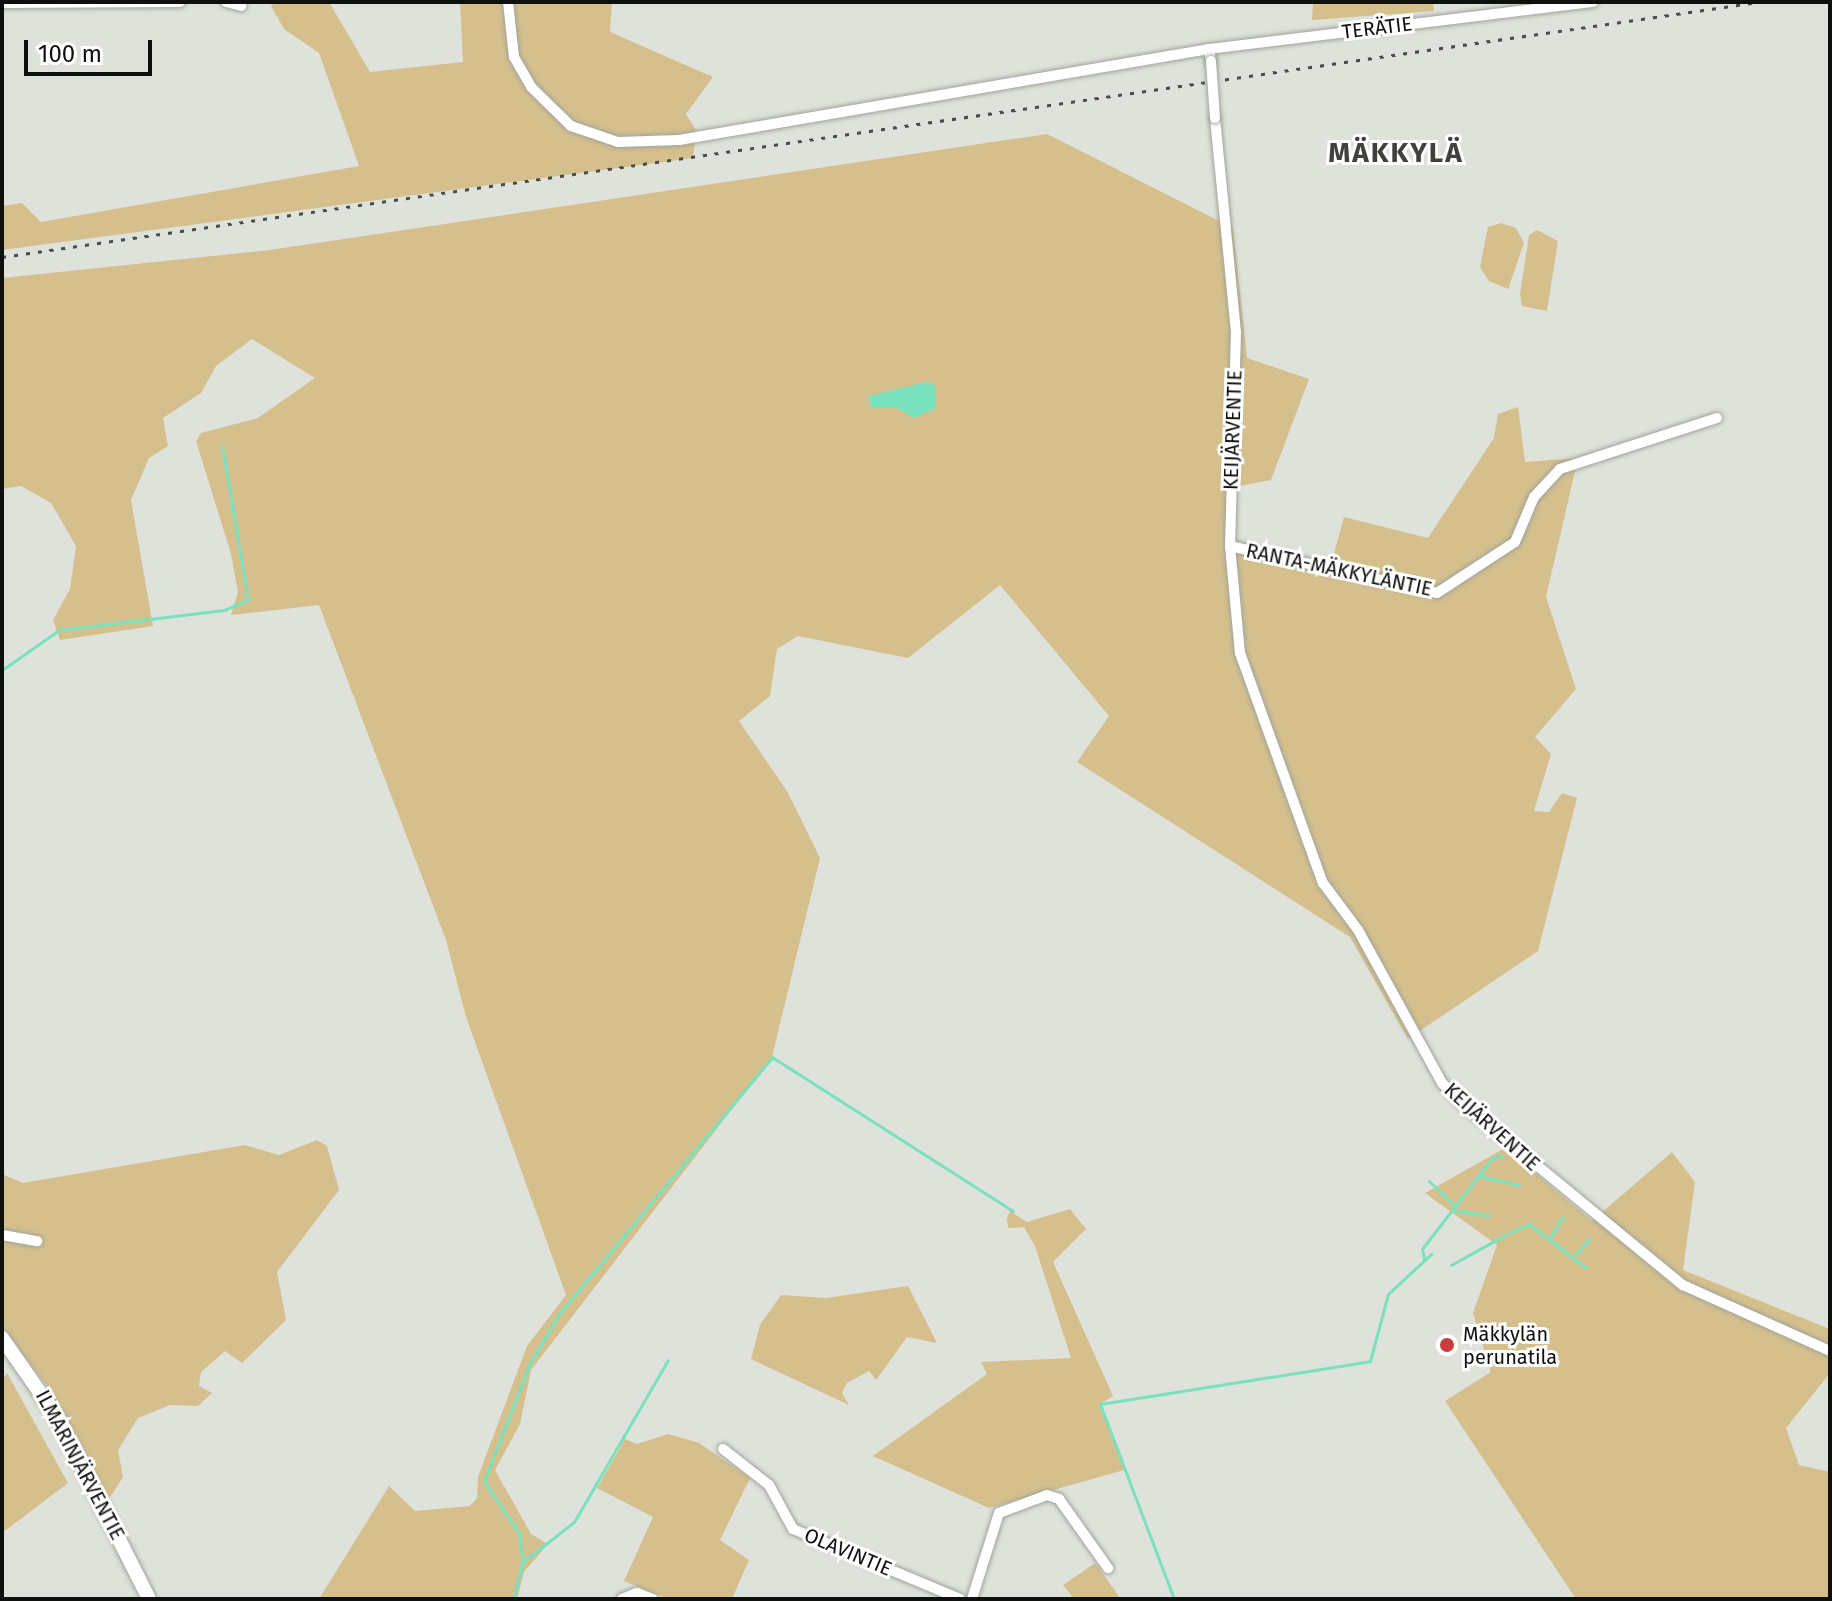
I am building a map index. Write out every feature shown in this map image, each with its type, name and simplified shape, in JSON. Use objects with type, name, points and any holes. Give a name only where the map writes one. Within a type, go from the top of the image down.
[{"type":"main road","name":"ILMARINJÄRVENTIE","points":[[2,1338],[59,1420],[149,1599]]},
{"type":"street","points":[[2,3],[180,2]]},
{"type":"street","points":[[226,2],[242,6]]},
{"type":"street","points":[[508,2],[514,57],[548,108],[582,131],[632,143],[1209,49]]},
{"type":"street","name":"TERÄTIE","points":[[1209,49],[1593,2]]},
{"type":"street","name":"KEIJÄRVENTIE","points":[[1209,49],[1236,332],[1230,546],[1240,653],[1313,862],[1442,1083],[1683,1285],[1830,1351]]},
{"type":"street","name":"RANTA-MÄKKYLÄNTIE","points":[[1230,546],[1437,593],[1515,542],[1534,497],[1560,469],[1717,418]]},
{"type":"street","points":[[2,1235],[37,1241]]},
{"type":"street","name":"OLAVINTIE","points":[[723,1449],[769,1485],[793,1529],[960,1599]]},
{"type":"street","points":[[972,1599],[999,1513],[1047,1495],[1059,1499],[1108,1568]]},
{"type":"street","points":[[622,1599],[637,1593],[653,1599]]},
{"type":"shaded area","points":[[276,2],[329,2],[370,72],[463,62],[460,2],[612,2],[610,32],[713,77],[686,114],[696,130],[693,158],[2,250],[2,206],[22,203],[41,222],[359,166],[319,53],[284,29],[271,6]]},
{"type":"shaded area","points":[[1313,2],[1433,2],[1434,11],[1312,20]]},
{"type":"shaded area","points":[[1047,134],[1233,228],[1247,358],[1309,379],[1271,480],[1228,488],[1226,548],[1329,572],[1344,517],[1428,538],[1494,438],[1498,414],[1518,407],[1525,462],[1578,458],[1546,597],[1576,689],[1535,737],[1551,754],[1534,811],[1549,812],[1562,793],[1577,798],[1538,951],[1408,1039],[1350,937],[1077,762],[1109,716],[1000,585],[908,658],[798,636],[777,649],[770,696],[739,721],[787,791],[820,858],[772,1057],[531,1370],[520,1424],[495,1470],[531,1534],[548,1544],[524,1572],[517,1599],[319,1599],[389,1486],[415,1511],[470,1506],[477,1498],[478,1477],[527,1346],[566,1295],[466,1017],[446,940],[319,605],[231,615],[238,592],[231,554],[196,441],[201,433],[258,418],[315,378],[252,339],[216,366],[201,393],[163,418],[168,446],[149,458],[131,500],[153,626],[60,640],[53,620],[70,589],[76,546],[51,503],[21,486],[2,489],[2,278],[270,250]]},
{"type":"shaded area","points":[[1501,223],[1516,228],[1524,243],[1508,289],[1489,281],[1480,267],[1488,227]]},
{"type":"shaded area","points":[[1537,230],[1558,241],[1547,311],[1522,306],[1520,294],[1529,235]]},
{"type":"shaded area","points":[[927,382],[936,386],[936,408],[914,418],[895,407],[871,407],[868,396]]},
{"type":"shaded area","points":[[317,1140],[327,1146],[339,1190],[277,1272],[286,1320],[242,1363],[225,1351],[201,1372],[199,1386],[212,1393],[198,1406],[170,1405],[138,1418],[118,1450],[123,1477],[109,1499],[49,1388],[2,1327],[2,1174],[23,1183],[245,1145],[279,1155]]},
{"type":"shaded area","points":[[1505,1148],[1592,1221],[1672,1152],[1695,1182],[1683,1270],[1830,1329],[1830,1373],[1786,1428],[1799,1465],[1830,1472],[1830,1599],[1576,1599],[1445,1401],[1491,1372],[1473,1313],[1497,1245],[1425,1193]]},
{"type":"shaded area","points":[[1070,1209],[1086,1229],[1053,1262],[1113,1396],[1100,1404],[1124,1470],[989,1508],[873,1456],[987,1374],[981,1362],[1071,1358],[1035,1246],[1024,1227],[1008,1228],[1007,1218],[1010,1211],[1027,1222]]},
{"type":"shaded area","points":[[908,1286],[937,1343],[907,1337],[876,1380],[869,1371],[847,1383],[842,1393],[849,1405],[751,1359],[760,1325],[781,1295],[826,1298]]},
{"type":"shaded area","points":[[7,1373],[68,1483],[2,1533],[2,1380]]},
{"type":"shaded area","points":[[668,1434],[699,1443],[750,1478],[720,1540],[749,1560],[732,1599],[668,1599],[624,1581],[653,1517],[597,1488],[625,1439],[637,1444]]},
{"type":"shaded area","points":[[1095,1563],[1121,1599],[1074,1599],[1063,1585]]},
{"type":"waterway","points":[[2,670],[59,630],[224,610],[248,600],[222,446]]},
{"type":"waterway","points":[[513,1599],[523,1562],[519,1533],[484,1481],[530,1363],[559,1314],[772,1057],[1013,1211]]},
{"type":"waterway","points":[[1424,1259],[1422,1249],[1492,1158],[1503,1156]]},
{"type":"waterway","points":[[1480,1176],[1519,1185]]},
{"type":"waterway","points":[[1429,1181],[1455,1206]]},
{"type":"waterway","points":[[1452,1210],[1489,1216]]},
{"type":"waterway","points":[[1551,1236],[1563,1217]]},
{"type":"waterway","points":[[1509,1233],[1529,1224],[1585,1267]]},
{"type":"waterway","points":[[1451,1265],[1505,1235]]},
{"type":"waterway","points":[[1576,1254],[1589,1239]]},
{"type":"waterway","points":[[1174,1599],[1100,1404],[1370,1361],[1388,1294],[1431,1254]]},
{"type":"waterway","points":[[524,1561],[574,1522],[668,1360]]},
{"type":"railway","points":[[2,257],[1759,2]]},
{"type":"place","name":"Mäkkylän perunatila","points":[[1447,1345]]},
{"type":"district","name":"MÄKKYLÄ","points":[[1396,153]]}]
